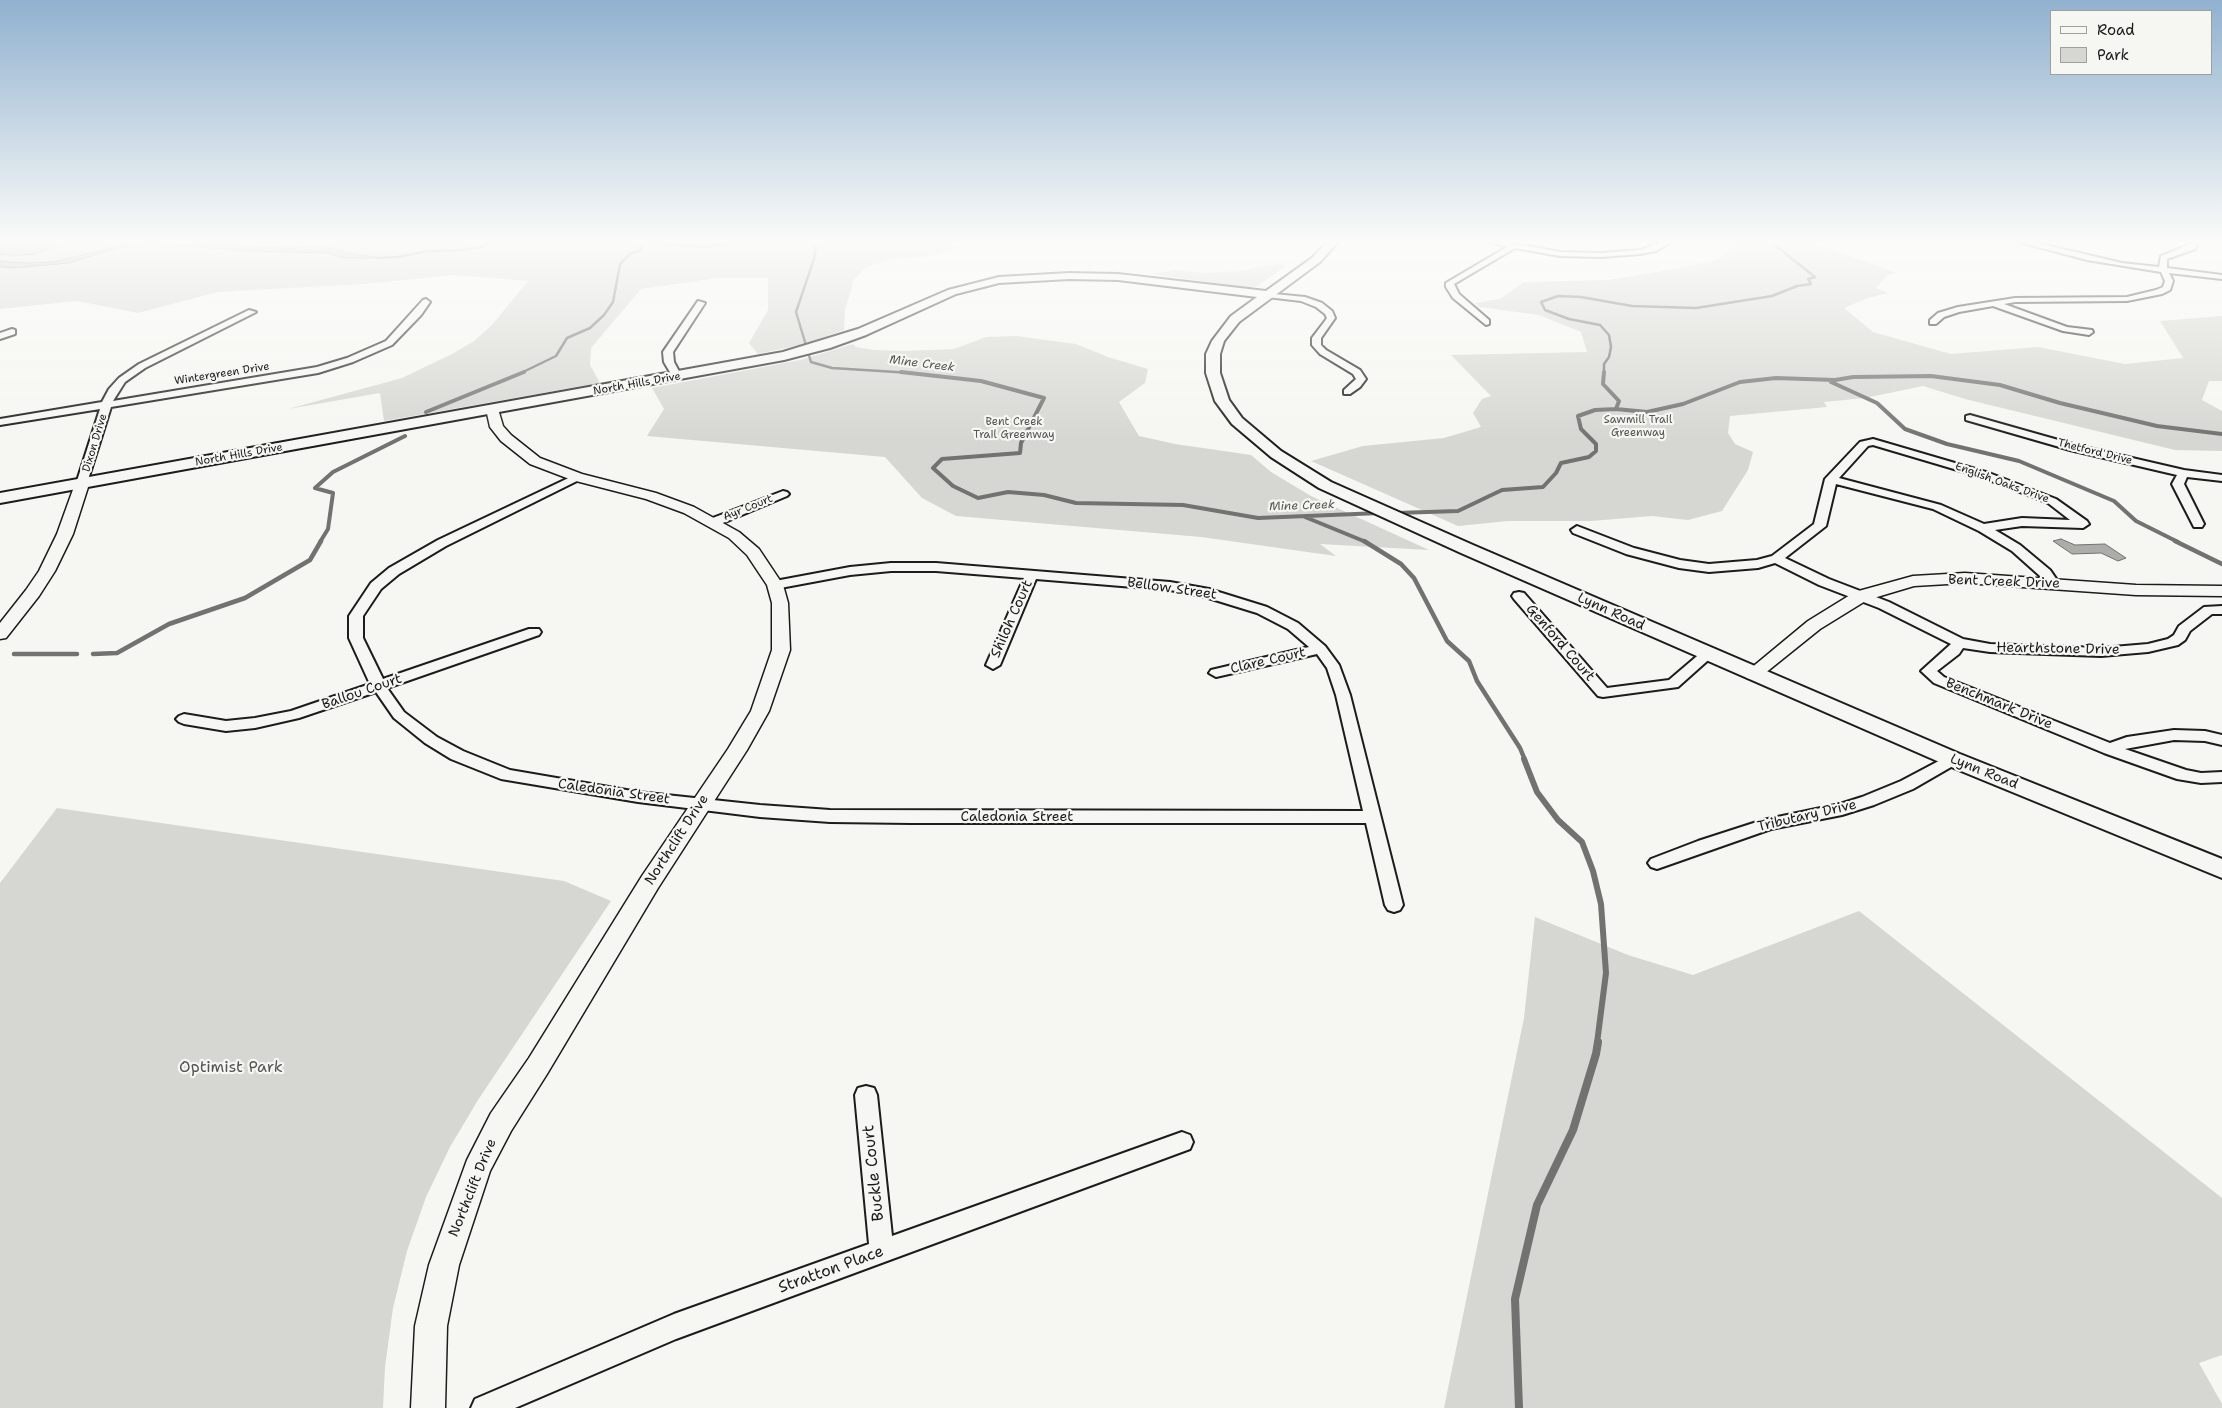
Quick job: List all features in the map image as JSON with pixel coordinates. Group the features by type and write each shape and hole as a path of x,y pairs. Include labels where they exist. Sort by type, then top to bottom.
{"main road":[{"name":"North Hills Drive","path":"0,498 677,377 808,350 862,332 917,308"},
{"name":"Lynn Road","path":"1251,308 1235,320 1218,341 1213,354 1213,373 1216,385 1222,400 1237,421 1258,441 1300,471 1325,485 1753,674 1952,759 2222,869"}],"street":[{"name":"Wintergreen Drive","path":"0,422 291,376 350,360 389,343 422,308"},
{"path":"677,377 669,362 668,352 698,308"},
{"path":"1321,308 1329,313 1331,318 1316,338 1317,345 1323,352 1358,372 1361,379 1357,385 1347,392"},
{"path":"1470,308 1486,322"},
{"path":"1932,322 1941,315 1975,308"},
{"path":"2004,308 2066,329 2089,332"},
{"name":"Dixon Drive","path":"0,634 34,593 66,534 106,406 114,388 131,373 252,312"},
{"path":"0,336 12,332"},
{"name":"Northclift Drive","path":"428,1408 431,1326 444,1265 477,1169 501,1122 538,1066 650,882 760,710 773,678 781,650 782,626 780,603 774,586 753,552 734,535 714,522 689,510 651,496 577,477 535,461 506,438 497,427 492,409"},
{"name":"Thetford Drive","path":"1970,418 2074,448 2183,473 2222,478"},
{"name":"English Oaks Drive","path":"1831,479 1864,444 1873,442 1985,474 2052,501 2083,524 2022,522 1982,528"},
{"path":"2183,473 2178,484 2198,524"},
{"name":"Caledonia Street","path":"577,477 442,543 394,571 376,586 356,616 356,631 359,645 379,686 399,715 431,740 457,755 507,775 609,793 760,812 830,816 1371,817"},
{"path":"1577,530 1630,551 1679,564 1709,568 1758,564 1776,559 1820,526 1831,479 1937,507 1982,528 2016,548 2045,573 2053,583"},
{"name":"Ayr Court","path":"714,522 783,494"},
{"path":"1776,559 1824,582 1861,596"},
{"name":"Bellow Street","path":"774,586 842,572 891,567 936,567 1170,586 1204,592 1262,610 1293,626 1320,649 1334,668 1343,695 1371,817 1394,905"},
{"name":"Shiloh Court","path":"993,664 1032,574"},
{"name":"Bent Creek Drive","path":"1753,674 1814,625 1861,596 1922,581 1965,578 2136,590 2218,593"},
{"name":"Genford Court","path":"1519,596 1602,693 1673,684 1708,654"},
{"name":"Hearthstone Drive","path":"1861,596 1884,605 1959,643 2016,650 2123,651 2154,647 2173,642 2180,637 2184,628 2209,610 2222,610"},
{"name":"Ballou Court","path":"184,719 226,726 255,723 294,715 534,632"},
{"name":"Benchmark Drive","path":"1959,643 1954,651 1928,671 1939,680 2110,749 2183,775 2201,778 2222,777"},
{"name":"Clare Court","path":"1216,673 1320,649"},
{"path":"2110,749 2127,742 2174,734 2205,736 2222,740"},
{"name":"Tributary Drive","path":"1657,863 1704,845 1769,824 1868,802 1906,785 1952,759"},
{"name":"Buckle Court","path":"866,1095 882,1252"},
{"name":"Stratton Place","path":"484,1408 674,1327 1182,1142"}],"green space":[{"path":"111,308 158,308 138,313"},
{"path":"506,308 625,308 591,348 590,365 600,383 384,421 380,393 288,409 402,378 452,354 474,341 492,325"},
{"path":"768,308 846,308 844,330 804,344 758,354 749,343"},
{"name":"Sawmill Trail Greenway","path":"1484,308 1845,308 1873,332 1951,354 2038,347 2125,364 2183,358 2160,321 2222,316 2222,381 2209,381 2202,400 2222,411 2222,451 2175,450 1965,399 1923,386 1865,398 1824,402 1827,407 1730,416 1728,433 1735,444 1753,452 1748,470 1722,511 1688,520 1652,516 1591,521 1508,521 1458,526 1311,461 1363,446 1444,438 1481,427 1473,413 1482,399 1491,396 1451,355 1587,352 1581,332 1539,315"},
{"name":"Bent Creek Trail Greenway","path":"1016,336 1076,344 1108,357 1148,369 1145,383 1119,402 1139,436 1175,444 1251,455 1271,472 1311,496 1429,550 1320,544 1336,556 1201,537 956,516 922,498 885,457 647,436 664,409 652,388 800,360 853,344 856,347 874,350 954,349 986,337"},
{"name":"Optimist Park","path":"57,808 564,881 611,901 478,1100 450,1147 426,1197 407,1251 393,1308 385,1367 383,1408 0,1408 0,883"},
{"path":"1859,911 2222,1198 2222,1355 2199,1363 2222,1404 2222,1408 1444,1408 1524,1018 1535,917 1628,955 1693,975"}],"shaded area":[{"path":"2061,539 2075,545 2105,544 2126,558 2118,561 2101,553 2072,554 2053,541"}],"waterway":[{"path":"521,373 556,356 567,338 590,328 609,308"},
{"name":"Mine Creek","path":"797,308 796,312 811,362 832,368 907,373"},
{"name":"Mine Creek","path":"1544,308 1545,310 1569,319 1600,325 1609,335 1611,347 1609,357 1604,364 1604,372"},
{"name":"Mine Creek","path":"1687,308 1698,308"},
{"path":"426,412 524,372"},
{"name":"Mine Creek","path":"901,372 907,373"},
{"name":"Mine Creek","path":"1604,372 1603,384 1619,401 1616,409"},
{"name":"Mine Creek","path":"907,373 912,373"},
{"name":"Mine Creek","path":"907,373 981,381 1044,398 1021,443 1020,453 942,459 933,468 953,486 978,498 1008,492 1044,495 1076,503 1183,505 1258,518 1380,513"},
{"path":"1616,409 1647,412 1683,404 1740,382 1776,378 1835,380 1853,377 1931,376 2000,385 2060,403 2157,426 2222,434"},
{"path":"1831,382 1877,403 1905,429 1947,444 2019,461 2114,501 2136,521 2178,542"},
{"name":"Mine Creek","path":"1396,513 1458,511 1502,490 1543,487 1556,473 1561,463 1589,457 1596,451 1596,444 1581,429 1578,416 1595,410 1616,409"},
{"path":"320,542 328,529 333,493 315,488 333,472 405,436"},
{"path":"1305,517 1365,542"},
{"path":"93,654 117,653 169,624 245,598 310,560 321,541"},
{"path":"2175,541 2222,564"},
{"path":"1365,542 1401,564 1414,578 1447,641 1469,661 1477,681 1520,748 1525,760"},
{"path":"14,654 77,654"},
{"path":"1524,759 1537,792 1558,820 1582,842 1593,871 1601,904 1606,973 1597,1043"},
{"path":"1519,1408 1515,1299 1537,1205 1573,1130 1598,1042"}]}
